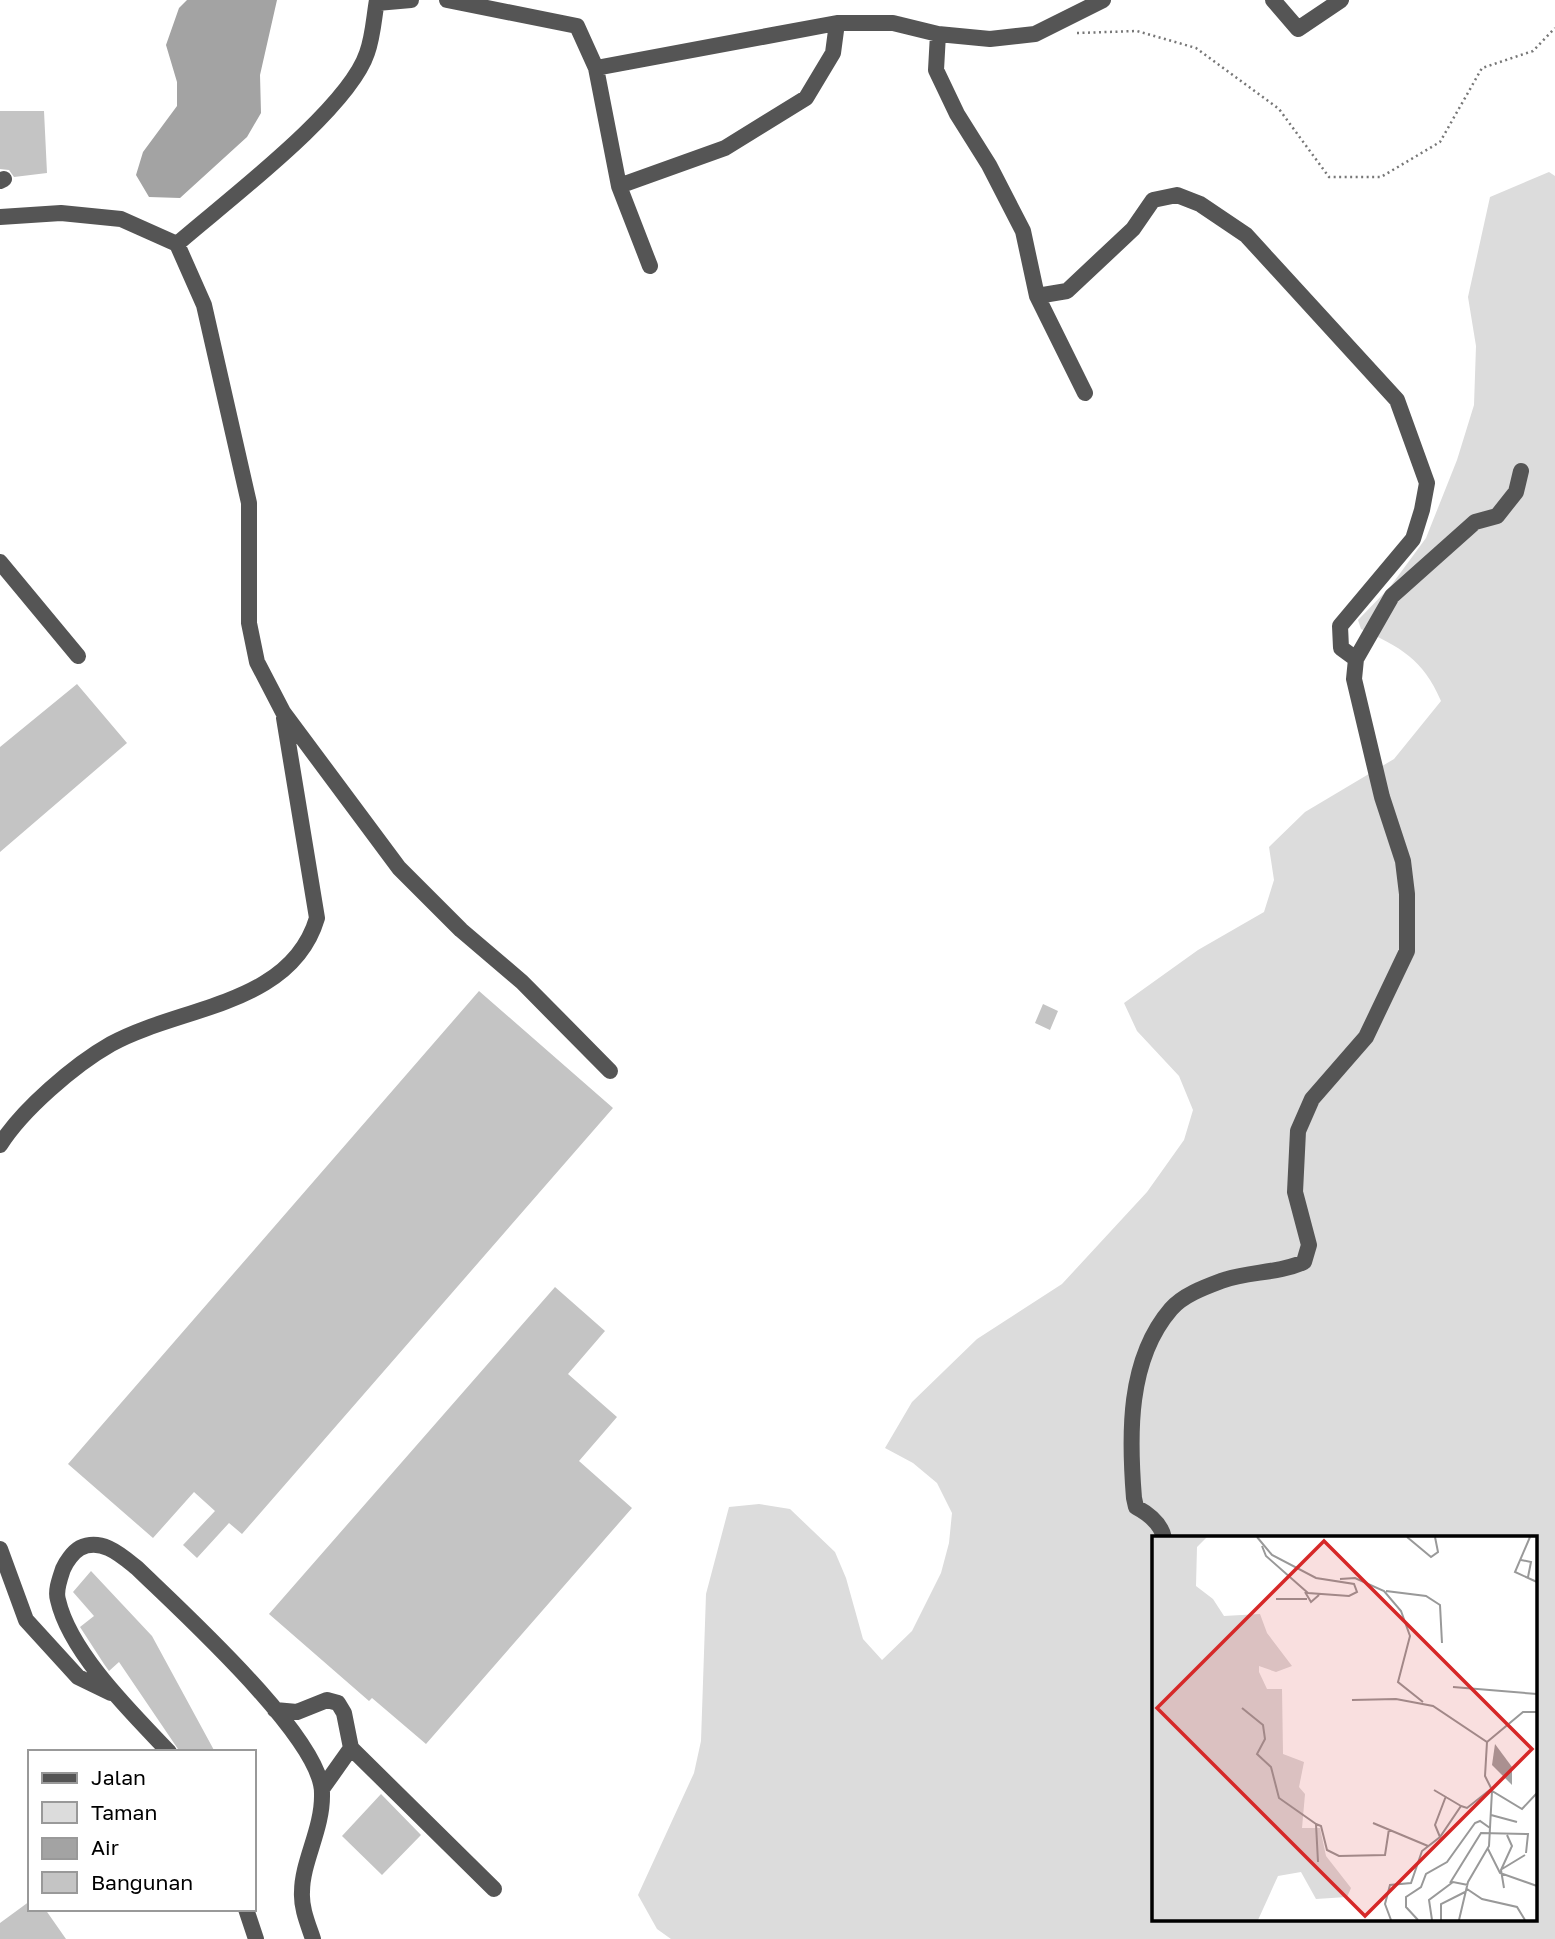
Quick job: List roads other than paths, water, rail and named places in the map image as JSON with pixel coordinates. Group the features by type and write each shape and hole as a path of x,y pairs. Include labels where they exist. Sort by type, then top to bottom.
{"street":[{"path":"177,244 318,121 338,99 367,54 377,1 411,0"},
{"path":"447,0 577,26 596,68 619,186 650,266"},
{"path":"596,68 837,23 893,23 937,34 990,39 1035,34 1103,0"},
{"path":"1273,0 1298,29 1341,0"},
{"path":"619,186 724,148 806,98 833,53 837,23"},
{"path":"937,34 936,70 957,114 989,164 1023,231 1037,296 1085,393"},
{"path":"1037,296 1067,291 1133,229 1153,200 1177,195 1200,204 1246,235 1397,400 1427,483 1413,539 1340,626 1341,648 1356,659"},
{"path":"0,217 61,213 121,219 177,244 204,305 249,503 249,623 257,662 283,712 399,868 461,930 522,982 610,1071"},
{"path":"1163,1536 1161,1528 1150,1515 1136,1507 1134,1498 1132,1410 1140,1364 1171,1309 1196,1291 1247,1273 1267,1273 1304,1262 1309,1245 1295,1192 1298,1131 1312,1099 1366,1037 1407,951 1407,894 1403,861 1382,797 1354,679 1356,659 1392,596 1475,522 1497,516 1516,492 1521,471"},
{"path":"0,562 78,656"},
{"path":"0,1145 9,1130 41,1097 109,1045 154,1024 251,992 294,962 310,940 317,918 283,712"},
{"path":"167,1750 113,1693 75,1636 57,1599 65,1563 80,1548 98,1545 116,1551 138,1568 275,1710 317,1768 322,1789 316,1839 302,1891 313,1939"},
{"path":"0,1549 26,1620 78,1677 113,1693"},
{"path":"275,1710 297,1712 327,1700 338,1703 344,1713 351,1748 494,1889"},
{"path":"322,1789 351,1748"},
{"path":"247,1911 256,1939"}],"water":[{"path":"187,0 277,0 260,75 261,113 247,137 180,198 149,197 136,175 143,152 177,106 177,82 166,45 179,8"}]}
